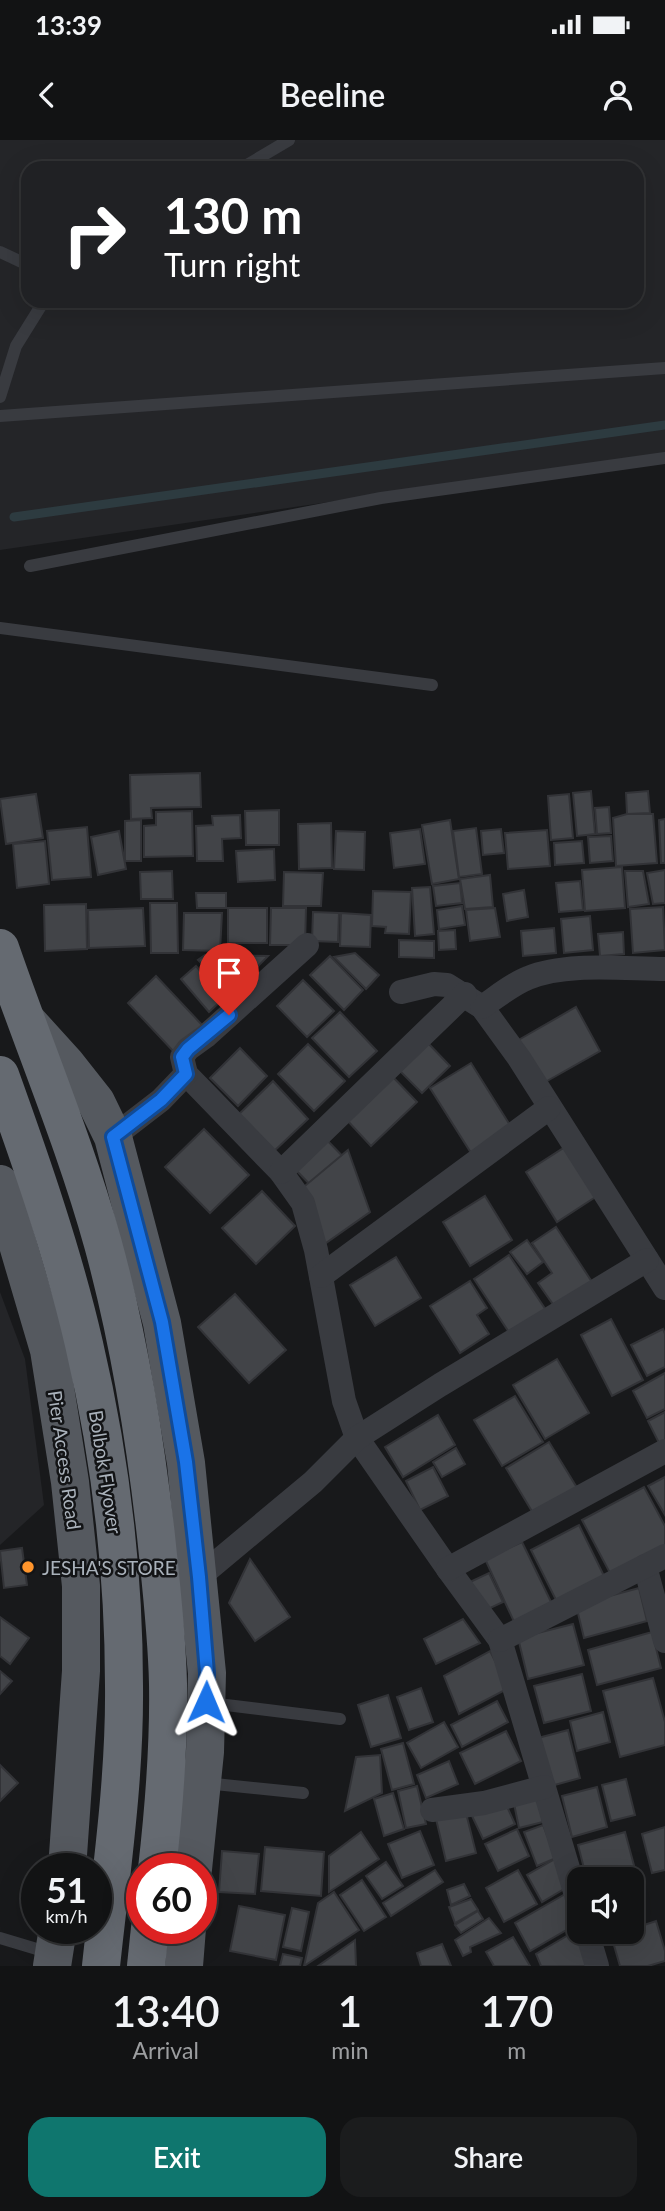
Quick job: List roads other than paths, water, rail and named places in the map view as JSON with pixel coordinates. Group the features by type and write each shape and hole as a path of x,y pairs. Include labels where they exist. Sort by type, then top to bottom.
{"highway":[{"path":"0,948 27,1021"},
{"name":"Bolbok Flyover","path":"27,1021 80,1170 103,1244 124,1333 139,1414 155,1523 168,1685 159,1853"},
{"name":"Bolbok Flyover","path":"0,1076 39,1185 84,1343 97,1407 117,1538 124,1687 118,1808 101,1966"},
{"path":"146,1966 148,1944"}],"main road":[{"path":"27,1021 96,1102 113,1137 162,1322 186,1462 207,1673 202,1782 195,1853"},
{"name":"Pier Access Road","path":"0,1184 49,1350 71,1482 80,1573 81,1671 67,1853"},
{"path":"184,1966 186,1944"}],"street":[{"path":"306,945 206,1036 188,1049 182,1057 186,1074 281,1172 303,1203 321,1276 349,1418 357,1438 500,1640 568,1867"},
{"path":"281,1172 473,1001 540,973 665,969"},
{"path":"401,992 434,984 447,985 473,1001 492,1019 665,1288"},
{"path":"113,1137 161,1100 186,1074"},
{"path":"321,1276 549,1108"},
{"path":"199,1577 313,1482 357,1438 648,1260"},
{"path":"448,1569 665,1451"},
{"path":"500,1640 655,1561 665,1641"},
{"path":"432,1810 484,1803 544,1787"},
{"path":"591,1944 597,1966"}],"lane":[{"path":"254,161 289,140"},
{"path":"0,252 21,262"},
{"path":"0,397 16,346 40,308"},
{"path":"0,416 665,368"},
{"path":"30,566 381,498 665,458"},
{"path":"0,628 432,685"},
{"path":"206,1702 340,1719"},
{"path":"202,1782 303,1793"},
{"path":"0,1938 54,1949"}],"waterway":[{"path":"14,517 665,425"}],"place":[{"name":"JESHA'S STORE","path":"28,1567"}]}
